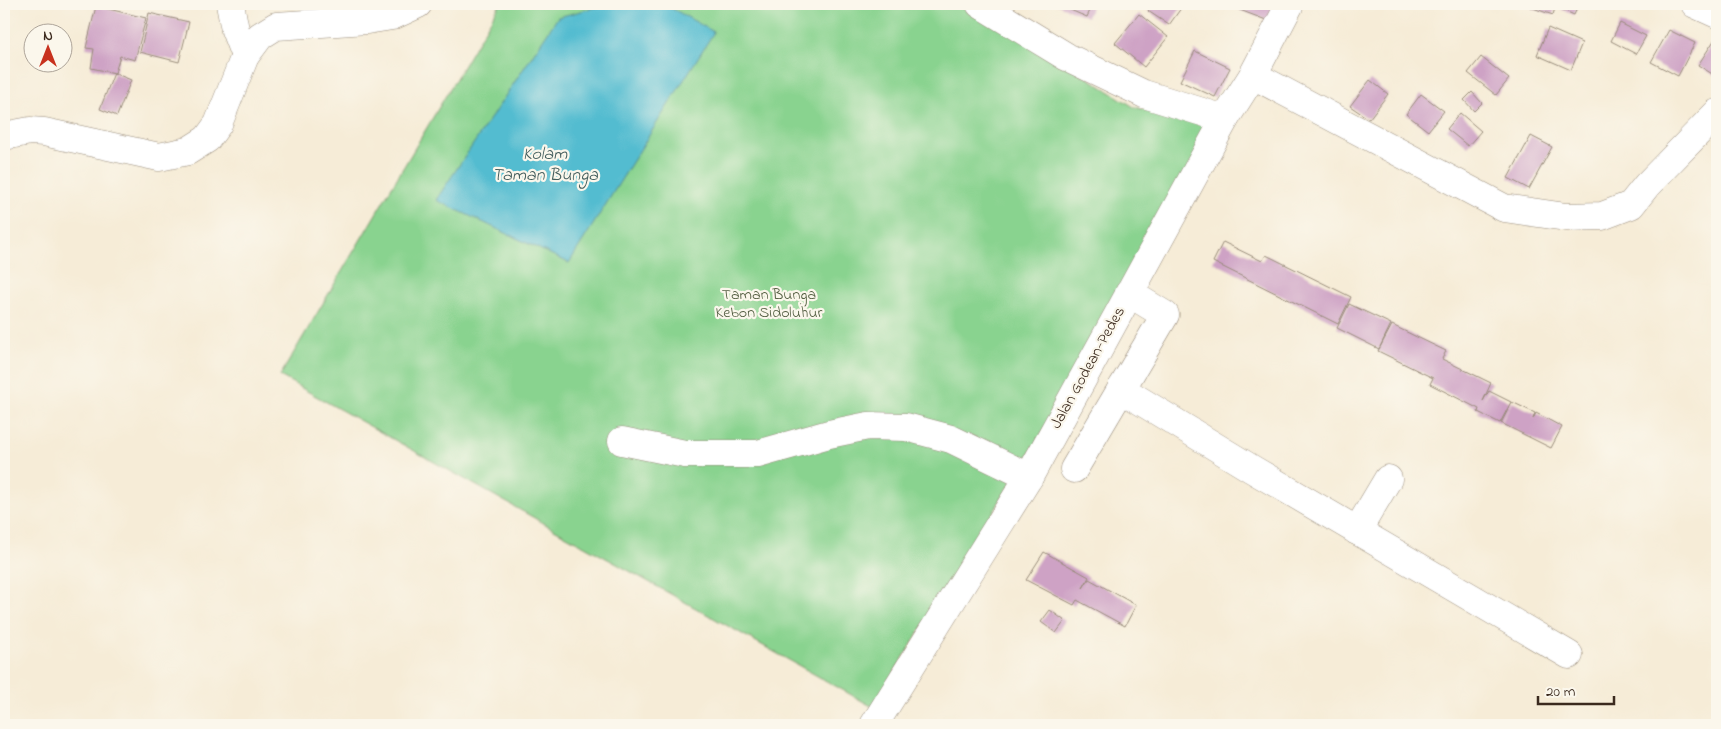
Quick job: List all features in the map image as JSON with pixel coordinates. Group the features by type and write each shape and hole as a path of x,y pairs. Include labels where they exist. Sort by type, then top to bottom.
{"street":[{"path":"230,4 235,30 245,56"},
{"path":"4,136 30,131 44,132 159,157 188,151 207,139 218,124 245,56 260,36 276,26 367,20 392,16 418,4"},
{"name":"Jalan Godean-Pedes","path":"874,725 1029,477 1225,119 1253,75 1290,4"},
{"path":"1696,4 1717,14"},
{"path":"991,7 1067,57 1144,94 1225,119"},
{"path":"1253,75 1504,208 1566,217 1602,216 1631,205 1647,185 1717,112"},
{"path":"1074,469 1165,315 1129,293"},
{"path":"1121,389 1357,531 1569,655"},
{"path":"622,441 685,454 758,454 868,426 906,427 950,439 1029,477"},
{"path":"1357,531 1388,479"}],"green space":[{"name":"Taman Bunga Kebon Sidoluhur","path":"500,4 971,4 1134,107 1229,130 873,707 280,376"}],"water":[{"name":"Kolam Taman Bunga","path":"608,4 664,4 714,32 569,263 436,200 558,17"}],"building":[{"path":"1056,4 1093,4 1087,17"},
{"path":"1153,4 1184,4 1169,25 1148,11"},
{"path":"1224,4 1281,4 1274,23"},
{"path":"1531,4 1556,4 1553,15 1530,7"},
{"path":"1564,4 1579,4 1574,15 1561,9"},
{"path":"96,6 146,18 135,60 120,56 115,73 91,68 94,49 86,48"},
{"path":"149,13 189,22 179,62 140,52"},
{"path":"1139,14 1168,37 1144,67 1115,43"},
{"path":"1620,23 1646,36 1636,54 1611,41"},
{"path":"1548,28 1582,43 1571,70 1537,55"},
{"path":"1669,30 1695,43 1678,76 1651,62"},
{"path":"1717,36 1717,77 1698,65"},
{"path":"1195,51 1230,68 1215,97 1180,81"},
{"path":"1481,57 1509,79 1496,95 1468,73"},
{"path":"114,73 131,80 117,116 100,109"},
{"path":"1370,80 1388,94 1369,119 1350,106"},
{"path":"1472,92 1482,103 1474,111 1464,100"},
{"path":"1421,94 1444,111 1428,131 1406,114"},
{"path":"1460,113 1481,131 1468,146 1447,129"},
{"path":"1531,136 1552,147 1529,189 1508,178"},
{"path":"1223,242 1262,261 1266,255 1351,297 1338,324 1213,262"},
{"path":"1349,304 1391,324 1379,349 1337,328"},
{"path":"1392,325 1446,351 1442,359 1491,383 1483,401 1489,391 1511,402 1500,423 1478,412 1479,409 1430,384 1433,378 1378,351"},
{"path":"1512,402 1535,413 1533,419 1536,413 1562,427 1551,448 1501,423"},
{"path":"1044,552 1089,577 1083,588 1089,579 1136,605 1125,626 1077,600 1074,605 1026,580"},
{"path":"1050,610 1065,621 1056,633 1041,622"}]}
